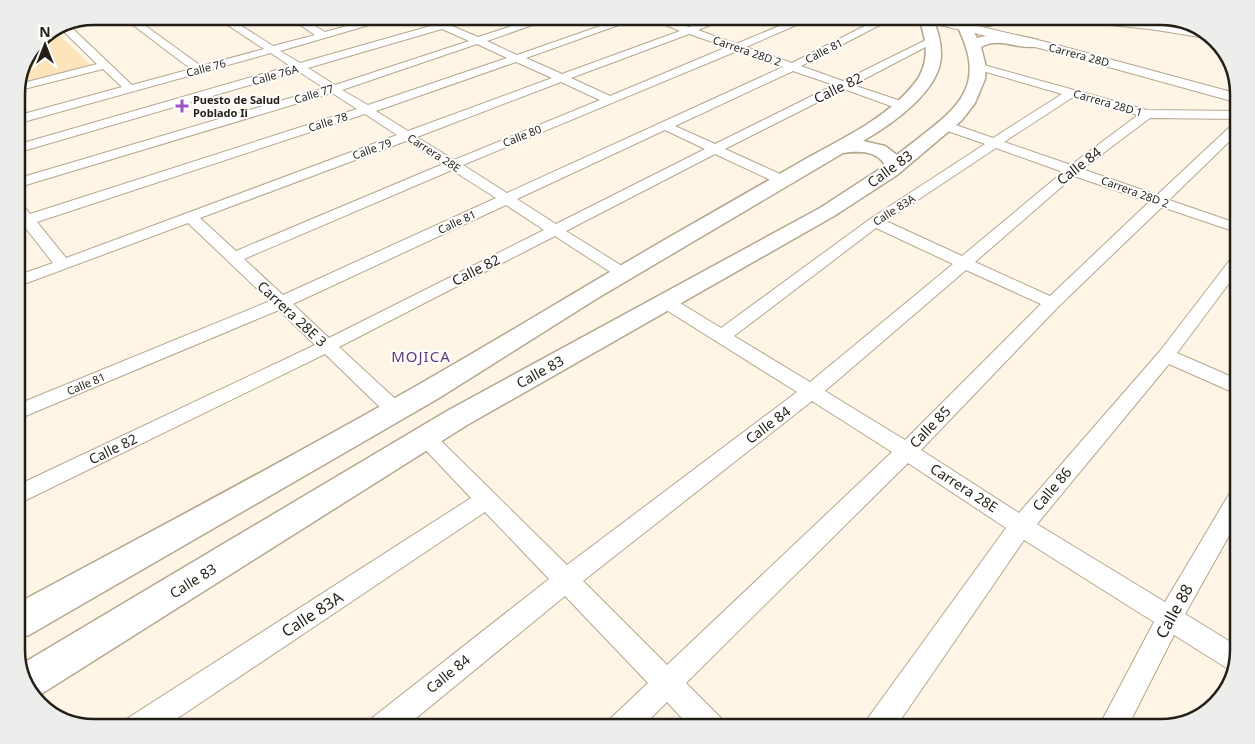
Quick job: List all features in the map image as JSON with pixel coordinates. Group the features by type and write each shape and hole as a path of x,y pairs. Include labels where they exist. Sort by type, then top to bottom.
{"main road":[{"path":"25,618 395,410 784,181 903,106 925,81 934,64 934,40 927,25"},
{"path":"967,34 983,41 1000,39 1032,43"},
{"name":"Calle 83","path":"32,679 426,437 827,212 890,171 937,133 964,107 972,94 980,74 967,34"},
{"path":"880,121 878,130 881,135 888,139 910,144 937,133"},
{"path":"839,148 867,147 881,151 891,157 894,164 890,171"}],"street":[{"path":"138,25 200,70"},
{"name":"Carrera 28E","path":"233,25 624,274"},
{"path":"306,25 324,36"},
{"name":"Calle 76","path":"25,118 324,36 358,25"},
{"name":"Calle 76A","path":"25,146 446,25"},
{"name":"Calle 77","path":"25,181 333,89 526,25"},
{"name":"Calle 78","path":"25,221 366,110 613,25"},
{"name":"Carrera 28D 2","path":"673,25 903,106"},
{"name":"Calle 79","path":"25,278 705,25"},
{"name":"Calle 80","path":"233,258 791,25"},
{"name":"Calle 81","path":"25,410 281,304 792,67 874,25"},
{"name":"Carrera 28D","path":"944,25 967,34 1032,43 1230,97"},
{"name":"Carrera 28D","path":"967,34 984,25"},
{"name":"Carrera 28D","path":"1011,25 1230,87"},
{"path":"1140,25 1193,33"},
{"path":"443,26 610,100"},
{"path":"69,30 130,89"},
{"name":"Carrera 28D 1","path":"967,34 1072,92 1147,114 1230,115"},
{"name":"Calle 82","path":"25,492 327,346 934,40"},
{"path":"26,86 105,65"},
{"name":"Calle 83A","path":"722,336 875,222 996,144 1072,92"},
{"name":"Calle 84","path":"393,719 566,580 811,392 1073,170 1147,114"},
{"path":"666,126 784,181"},
{"name":"Carrera 28D 2","path":"937,133 996,144 1230,226"},
{"name":"Calle 85","path":"631,719 907,451 1052,303 1230,134"},
{"name":"Carrera 28E 3","path":"190,217 395,410"},
{"path":"875,222 1052,303"},
{"path":"25,225 62,264"},
{"name":"Calle 86","path":"884,719 1021,526 1166,355 1230,271"},
{"name":"Carrera 28E","path":"666,302 907,451 1021,526 1229,656"},
{"path":"1166,355 1230,384"},
{"path":"426,437 702,719"},
{"name":"Calle 83A","path":"152,719 487,500"},
{"name":"Calle 88","path":"1117,719 1170,618 1230,513"}],"shaded area":[{"path":"59,35 92,66 26,83 32,64 39,52"}],"place":[{"name":"Puesto de Salud Poblado Ii","path":"182,106"}],"district":[{"name":"MOJICA","path":"421,357"}]}
